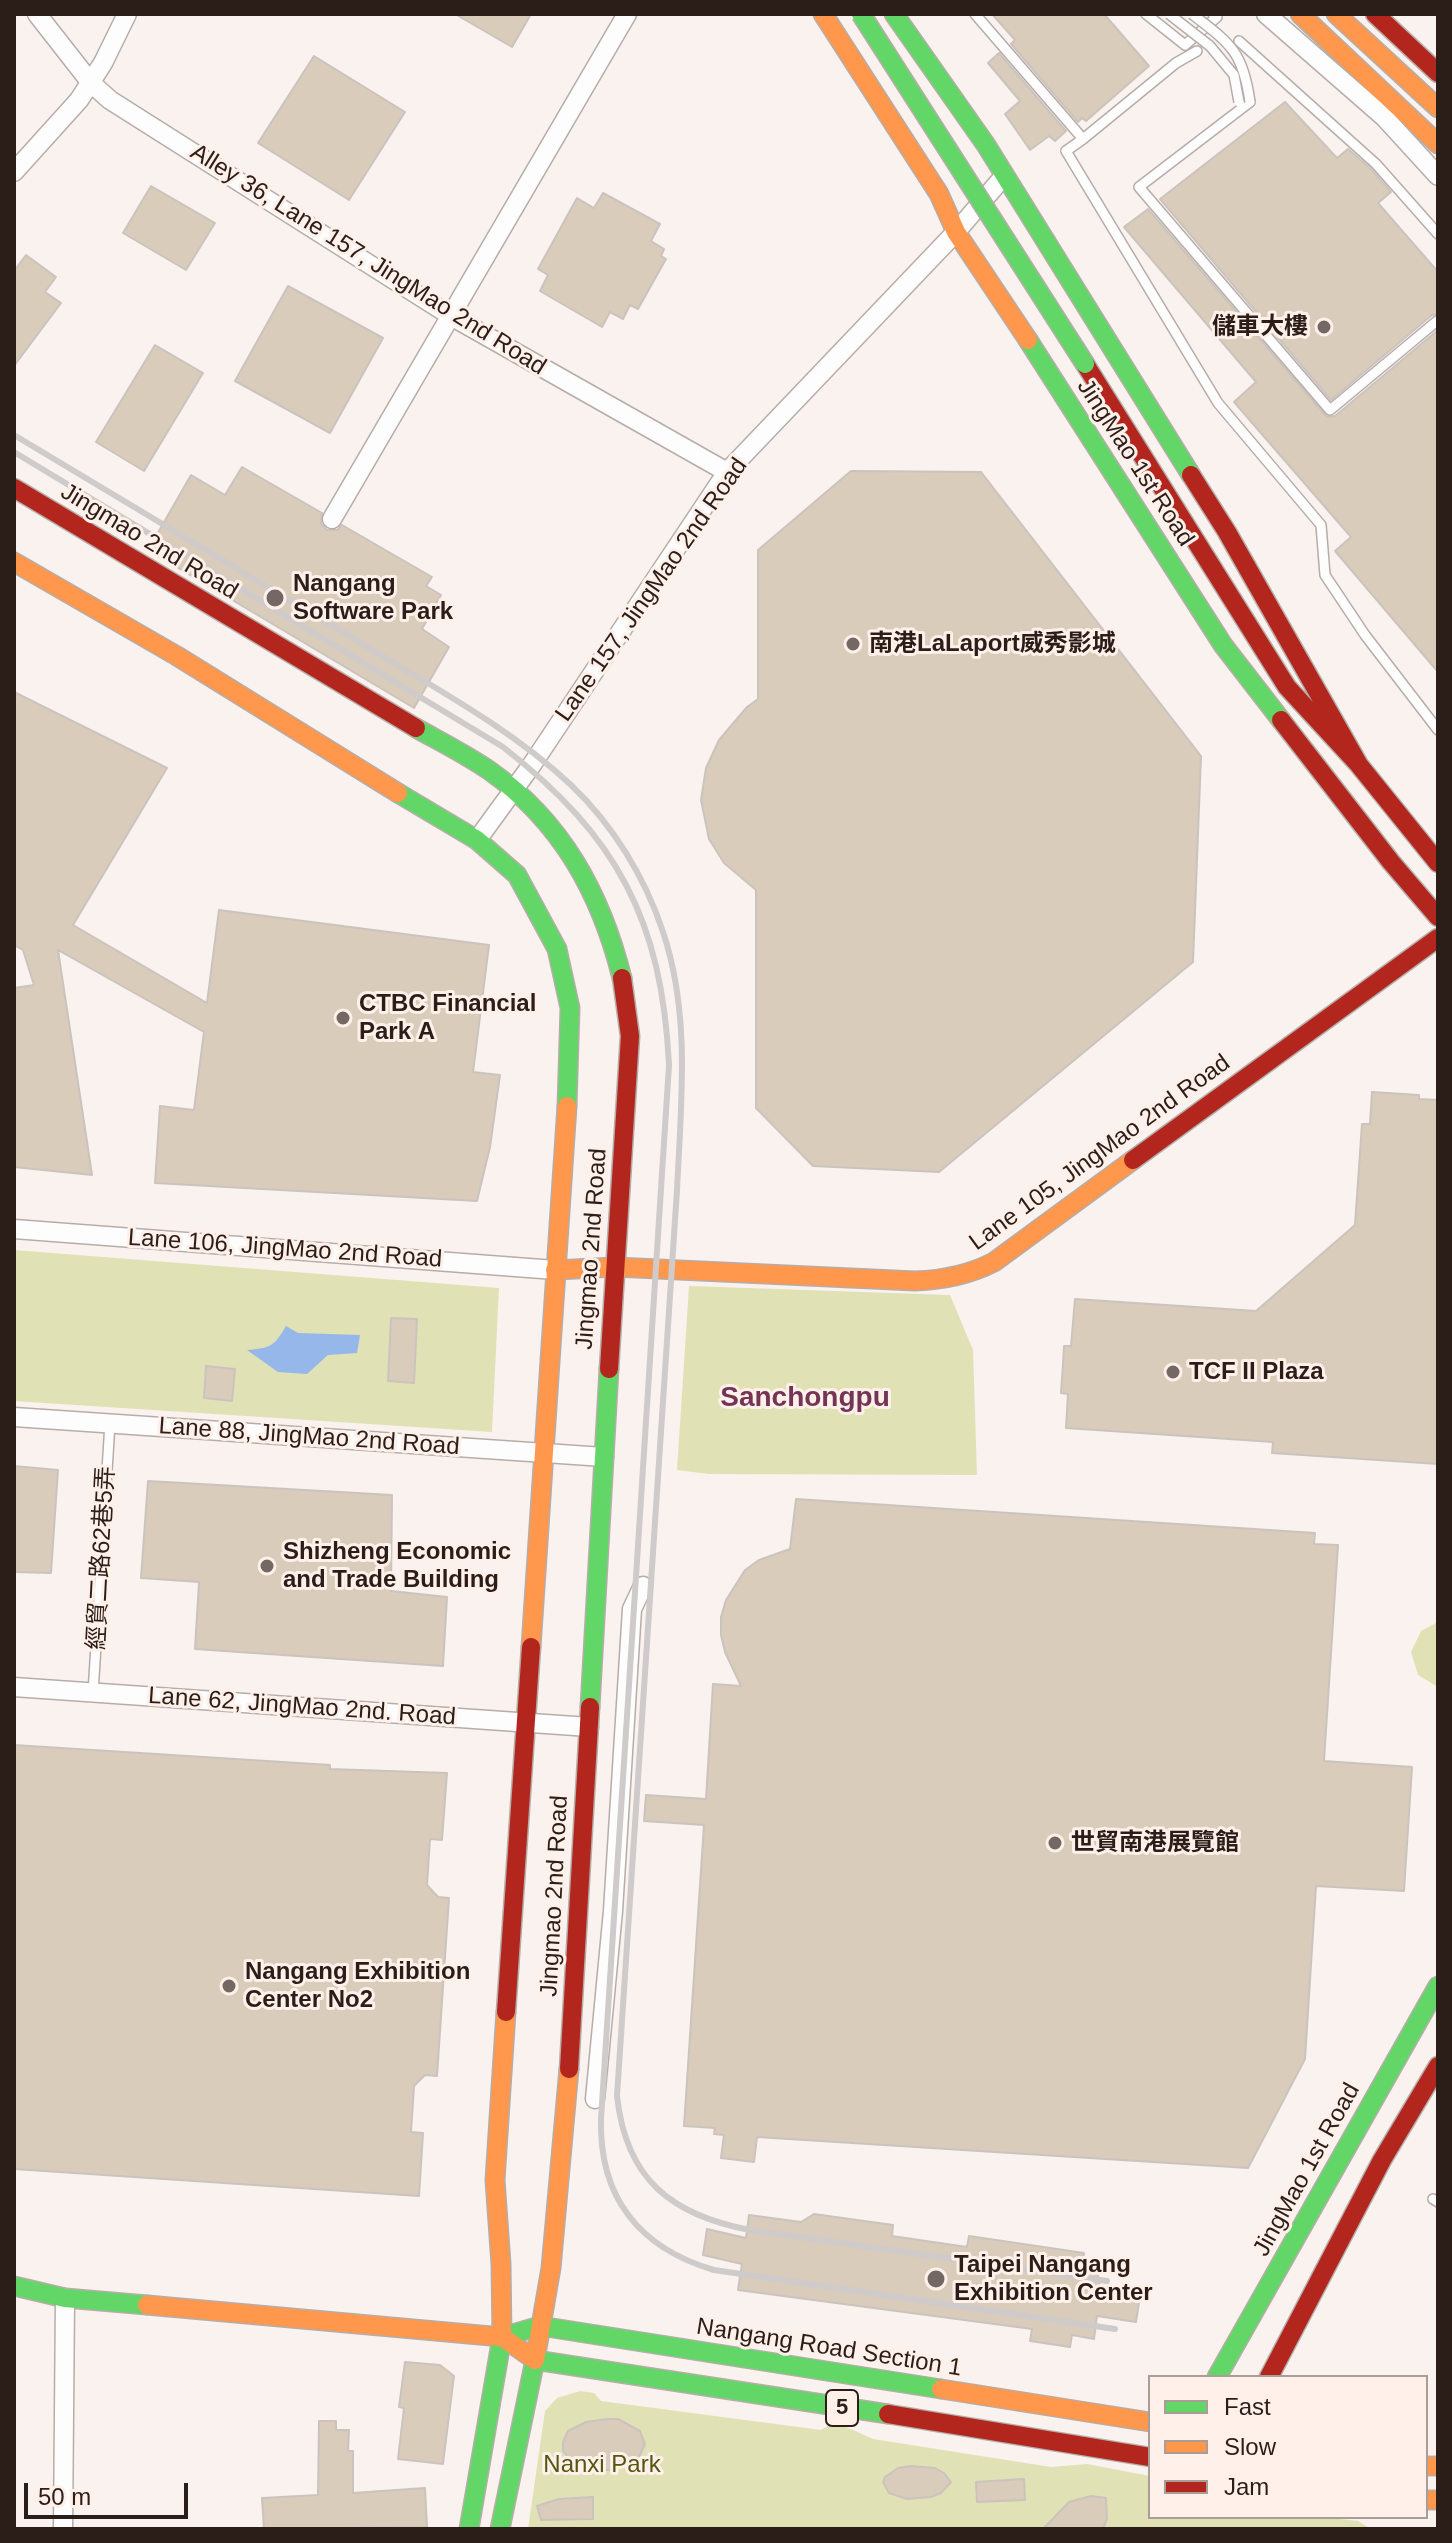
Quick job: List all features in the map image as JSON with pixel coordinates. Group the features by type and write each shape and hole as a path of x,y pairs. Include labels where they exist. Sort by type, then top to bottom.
{"main road":[{"name":"JingMao 1st Road","path":"823,14 939,194 956,232 1223,645 1391,862 1438,917"},
{"path":"861,14 1287,687 1359,765"},
{"path":"1300,14 1438,144"},
{"path":"1336,14 1438,108"},
{"path":"1375,14 1438,73"},
{"name":"JingMao 1st Road","path":"901,17 986,145 1227,532 1359,765 1438,863"},
{"name":"Jingmao 2nd Road","path":"14,488 267,634 489,770 515,790 572,852 616,948 627,991 630,1036 566,2126 551,2268 500,2529"},
{"name":"Jingmao 2nd Road","path":"14,562 177,656 477,840 517,875 557,949 565,978 570,1008 568,1090 495,2180 502,2337 469,2529"},
{"name":"Lane 105, JingMao 2nd Road","path":"555,1270 615,1267 915,1281 949,1280 976,1272 994,1262 1438,938"},
{"name":"JingMao 1st Road","path":"1218,2375 1438,1986"},
{"path":"1270,2375 1382,2160 1438,2066"},
{"name":"Nangang Road Section 1","path":"14,2286 65,2298 502,2337 540,2326 1148,2422"},
{"name":"Nangang Road Section 1","path":"14,2304 65,2298"},
{"name":"Nangang Road Section 1","path":"502,2337 535,2360 1148,2456"}],"street":[{"name":"Alley 36, Lane 157, JingMao 2nd Road","path":"37,14 91,83 110,100 451,316 727,472"},
{"path":"14,172 79,100 127,14"},
{"path":"332,519 627,14"},
{"path":"1266,14 1384,117 1438,176"},
{"name":"Lane 157, JingMao 2nd Road","path":"477,840 515,790 727,472 956,232 1004,176"},
{"name":"Lane 106, JingMao 2nd Road","path":"14,1229 555,1270"},
{"name":"Lane 88, JingMao 2nd Road","path":"14,1417 604,1457"},
{"path":"595,2099 613,1911 632,1609 643,1586"},
{"name":"Lane 62, JingMao 2nd. Road","path":"14,1687 589,1727"},
{"path":"63,2529 65,2298"}],"lane":[{"path":"975,14 1083,139"},
{"path":"1146,14 1185,45 1217,17 1213,14"},
{"path":"1169,14 1210,46 1234,75 1240,106"},
{"path":"1192,14 1217,33 1242,60 1250,102 1240,106 1139,187 1330,410 1437,321"},
{"path":"1361,14 1438,81"},
{"path":"1239,41 1376,164 1438,234"},
{"path":"1197,51 1176,63 1066,151 1218,403 1321,525 1325,575 1365,635 1438,730"},
{"name":"經貿二路62巷5弄","path":"93,1693 110,1423"}],"green space":[{"path":"14,1250 499,1288 492,1432 14,1401"},
{"path":"689,1286 950,1295 973,1350 977,1475 709,1474 677,1470"},
{"path":"1438,1622 1438,1687 1418,1675 1411,1652 1421,1631"},
{"name":"Nanxi Park","path":"580,2391 594,2393 601,2401 821,2430 831,2424 842,2425 873,2439 1051,2467 1087,2464 1148,2476 1148,2519 1340,2519 1358,2521 1371,2529 528,2529 545,2411 557,2398"}],"water":[{"path":"286,1326 298,1333 360,1335 357,1353 328,1355 307,1374 278,1372 247,1350 271,1345"}],"building":[{"path":"455,14 531,14 512,47"},
{"path":"992,14 1104,14 1149,66 1086,121 1082,118 1078,122 1011,44 1015,40"},
{"path":"999,53 1066,131 1055,141 1049,136 1030,150 1005,114 1020,101 988,63"},
{"path":"314,56 405,112 349,200 258,143"},
{"path":"1285,102 1337,158 1348,149 1371,169 1391,192 1378,203 1438,272 1438,314 1432,315 1331,400 1160,199"},
{"path":"151,186 215,223 186,270 123,233"},
{"path":"603,193 660,224 651,241 664,249 661,256 666,259 638,309 630,305 623,319 610,312 602,327 540,291 548,275 538,269 577,198 594,208"},
{"path":"1148,209 1327,417 1335,416 1438,330 1438,672 1335,551 1351,537 1234,402 1256,382 1124,227"},
{"path":"26,255 56,277 45,292 61,303 14,366 14,271"},
{"path":"288,286 383,338 330,433 235,381"},
{"path":"155,345 203,373 144,471 96,442"},
{"path":"242,467 322,513 321,524 327,530 337,530 342,525 432,577 426,586 441,595 422,629 449,647 414,708 148,550 191,475 225,495"},
{"path":"851,471 981,472 1201,756 1193,962 939,1172 813,1166 756,1108 756,890 724,863 709,839 701,800 706,768 719,740 747,707 758,699 758,550"},
{"path":"14,692 167,768 73,925 207,1003 219,910 489,945 473,1072 500,1075 490,1147 477,1201 155,1183 160,1106 194,1110 204,1032 58,950 92,1175 14,1167 14,988 34,985 23,950 14,945"},
{"path":"1372,1092 1419,1095 1419,1099 1438,1100 1438,1464 1272,1453 1273,1442 1066,1428 1068,1394 1061,1393 1064,1346 1071,1346 1075,1299 1256,1311 1355,1225 1362,1124 1370,1124"},
{"path":"391,1318 417,1319 414,1383 388,1381"},
{"path":"206,1366 235,1369 232,1401 204,1398"},
{"path":"14,1466 58,1470 51,1573 14,1572"},
{"name":"Shizheng Economic and Trade Building","path":"148,1481 392,1495 391,1591 447,1597 443,1666 195,1649 199,1582 141,1578"},
{"name":"世貿南港展覽館","path":"796,1499 1315,1533 1314,1544 1338,1545 1324,1761 1412,1767 1404,1891 1316,1886 1305,2059 1248,2168 757,2137 754,2162 721,2158 724,2135 714,2134 715,2128 684,2126 704,1825 644,1821 646,1795 706,1799 713,1684 741,1686 725,1652 721,1635 721,1617 726,1600 745,1570 759,1560 790,1549"},
{"name":"Nangang Exhibition Center No2","path":"14,1745 330,1765 330,1769 447,1773 442,1840 430,1839 427,1885 438,1897 449,1898 437,2076 425,2075 414,2086 411,2132 423,2133 419,2196 14,2169"},
{"path":"814,2214 893,2225 892,2236 967,2247 969,2236 1084,2253 1082,2263 1096,2267 1101,2290 1140,2296 1136,2322 1097,2316 1094,2339 1072,2335 1070,2347 1030,2341 1032,2329 738,2290 742,2264 703,2255 707,2229 746,2238 749,2215 801,2222"},
{"path":"405,2362 440,2365 454,2376 443,2464 398,2459 404,2408 399,2407"},
{"path":"618,2419 640,2431 645,2444 635,2461 611,2470 591,2470 571,2461 563,2451 568,2431 586,2422"},
{"path":"319,2421 336,2421 336,2430 349,2430 348,2451 353,2451 353,2493 425,2488 427,2527 264,2529 262,2498 318,2495"},
{"path":"898,2468 935,2468 951,2482 941,2493 931,2497 907,2499 889,2493 883,2482 885,2477"},
{"path":"1024,2479 1025,2500 977,2502 976,2482"},
{"path":"1091,2496 1106,2498 1107,2519 1103,2529 1043,2529 1069,2502"},
{"path":"593,2497 593,2519 541,2520 537,2506 559,2499"}],"railway":[{"path":"14,435 439,690 521,744 571,785 601,817 626,853 656,912 678,995 682,1092 617,2096 630,2150 642,2171 676,2203 697,2214 750,2230 1107,2281"},
{"path":"14,452 503,747 543,780 604,848 626,885 643,924 665,1013 669,1065 601,2119 602,2147 616,2195 629,2216 664,2248 714,2270 1115,2329"}],"traffic: fast":[{"path":"861,14 1085,364"},
{"path":"894,14 986,145 1191,475"},
{"path":"1028,340 1223,645 1281,720"},
{"path":"416,728 490,771 538,813 558,837 575,862 603,917 622,978"},
{"path":"398,793 477,840 517,875 557,949 570,1008 567,1106"},
{"path":"590,1707 609,1369"},
{"path":"1218,2375 1438,1986"},
{"path":"14,2286 65,2298 147,2305"},
{"path":"469,2529 502,2337 540,2326 941,2389"},
{"path":"500,2529 535,2360 888,2414"}],"traffic: slow":[{"path":"823,14 939,194 956,232 1028,340"},
{"path":"1300,14 1438,144"},
{"path":"1336,14 1438,108"},
{"path":"14,562 177,656 398,793"},
{"path":"531,1647 567,1106"},
{"path":"555,1270 615,1267 915,1281 946,1278 994,1262 1133,1160"},
{"path":"502,2337 495,2180 506,2012"},
{"path":"147,2305 502,2337 535,2360 551,2268 569,2069"},
{"path":"941,2389 1148,2422"},
{"path":"1428,2466 1438,2466"},
{"path":"1428,2500 1438,2500"}],"traffic: jam":[{"path":"1375,14 1438,73"},
{"path":"1085,364 1287,687 1359,765"},
{"path":"1191,475 1227,532 1359,765 1438,863"},
{"path":"14,488 416,728"},
{"path":"1281,720 1391,862 1438,917"},
{"path":"1133,1160 1438,938"},
{"path":"609,1369 630,1036 622,978"},
{"path":"506,2012 531,1647"},
{"path":"569,2069 590,1707"},
{"path":"1270,2375 1382,2160 1438,2066"},
{"path":"888,2414 1148,2457"}],"place":[{"name":"儲車大樓","path":"1324,327"},
{"name":"Nangang Software Park","path":"275,598"},
{"name":"南港LaLaport威秀影城","path":"853,644"},
{"name":"CTBC Financial Park A","path":"343,1018"},
{"name":"TCF II Plaza","path":"1173,1372"},
{"name":"Shizheng Economic and Trade Building","path":"267,1566"},
{"name":"世貿南港展覽館","path":"1055,1843"},
{"name":"Nangang Exhibition Center No2","path":"229,1986"},
{"name":"Taipei Nangang Exhibition Center","path":"936,2279"}],"district":[{"name":"Sanchongpu","path":"805,1398"}]}
